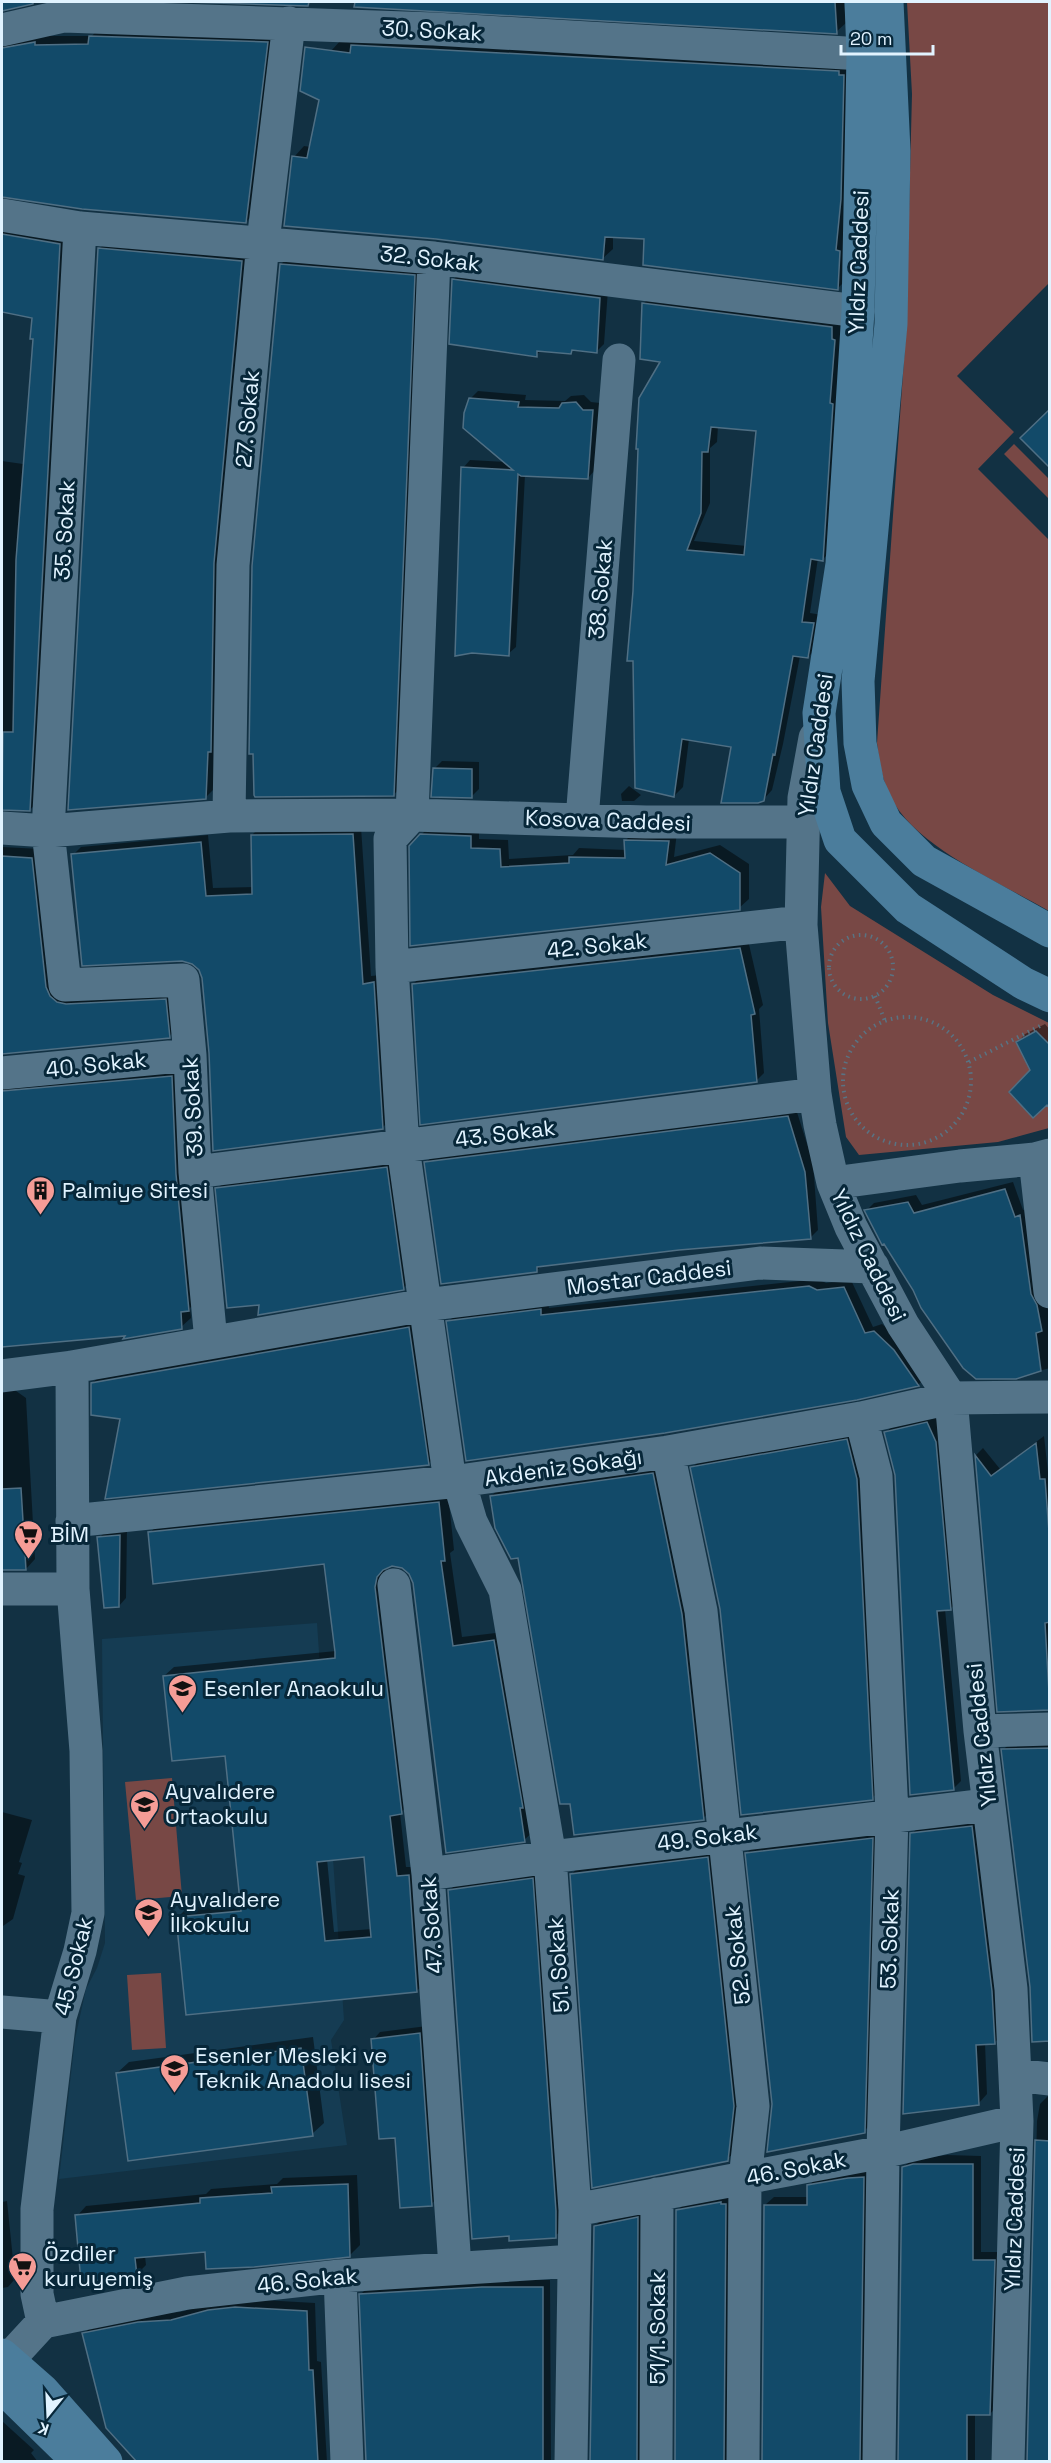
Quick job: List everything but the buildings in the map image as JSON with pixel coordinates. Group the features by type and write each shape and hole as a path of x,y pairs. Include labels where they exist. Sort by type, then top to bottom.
{"main road":[{"name":"Yıldız Caddesi","path":"819,713 842,564 858,311 863,54 861,2"},
{"name":"Yıldız Caddesi","path":"887,2 894,151 891,324 858,681 860,743 868,785 886,823 924,861 1050,931"},
{"path":"819,713 824,792 840,840 908,908 1023,983 1047,1006"},
{"path":"4,2368 79,2462"},
{"path":"4,2368 43,2391 106,2462"}],"street":[{"name":"30. Sokak","path":"2,30 64,16 289,23 334,14 863,54"},
{"name":"27. Sokak","path":"229,816 233,565 263,242 289,23"},
{"name":"32. Sokak","path":"2,214 80,228 434,258 858,311"},
{"name":"35. Sokak","path":"80,228 48,831 65,985 183,980"},
{"path":"412,815 434,258"},
{"name":"38. Sokak","path":"582,819 619,360"},
{"name":"Yıldız Caddesi","path":"819,713 804,798 801,922 815,1094 833,1183 851,1227 903,1325 951,1398 987,1805 1011,1989 1017,2121 1008,2462"},
{"name":"Kosova Caddesi","path":"2,828 48,831 229,816 412,815 646,822 803,822"},
{"name":"51. Sokak","path":"412,815 390,839 392,968 403,1146 425,1305 455,1482 471,1522 505,1590 550,1857 575,2210 571,2462"},
{"name":"42. Sokak","path":"392,968 801,922"},
{"name":"39. Sokak","path":"183,980 190,1055 195,1172 211,1341"},
{"name":"40. Sokak","path":"2,1073 190,1055"},
{"name":"43. Sokak","path":"195,1172 815,1094"},
{"path":"833,1183 1042,1157 1050,1292"},
{"name":"Mostar Caddesi","path":"2,1376 72,1367 425,1305 760,1263 873,1267"},
{"name":"45. Sokak","path":"43,2322 37,2294 37,2209 60,2017 80,1952 88,1913 87,1751 73,1589 72,1367"},
{"name":"Akdeniz Sokağı","path":"72,1521 455,1482 668,1452 861,1418 951,1398 1050,1397"},
{"name":"53. Sokak","path":"861,1418 876,1476 892,1815 883,2152 879,2462"},
{"name":"52. Sokak","path":"668,1452 701,1611 753,2106 745,2179 743,2462"},
{"name":"47. Sokak","path":"394,1585 428,1874 455,2267"},
{"path":"2,1589 73,1589"},
{"path":"980,1731 1050,1729"},
{"name":"49. Sokak","path":"428,1874 725,1835 987,1805"},
{"path":"2,2012 60,2017"},
{"path":"1015,2075 1050,2079"},
{"name":"46. Sokak","path":"575,2210 883,2152 1017,2121"},
{"name":"51/1. Sokak","path":"656,2462 657,2194"},
{"name":"46. Sokak","path":"43,2322 187,2293 340,2276 574,2261"},
{"path":"340,2276 347,2462"},
{"path":"4,2368 43,2322"}],"path":[{"path":"861,935 881,942 892,960 890,982 874,996 854,999 844,995 831,980 829,969 834,950 850,937 861,935"},
{"path":"874,996 885,1021"},
{"path":"969,1062 1041,1026 1047,1006"},
{"path":"906,1017 926,1020 945,1029 960,1044 969,1062 972,1083 968,1103 959,1121 944,1135 925,1143 903,1146 882,1140 863,1129 850,1111 844,1090 844,1068 852,1048 867,1032 885,1021 906,1017"}],"shaded area":[{"path":"907,2 1049,2 1049,283 957,376 1014,432 978,469 1049,540 1049,911 984,876 919,832 902,814 890,796 879,756 877,743 906,331 912,94"},
{"path":"1014,444 1049,479 1049,499 1004,454"},
{"path":"825,873 850,906 993,995 1049,1023 1049,1128 998,1142 859,1155 846,1137 828,1023 821,907"},
{"path":"317,1623 344,2020 331,2040 347,2145 59,2179 75,2039 86,1989 97,1968 105,1943 102,1639"},
{"path":"172,1778 182,1896 136,1900 125,1782"},
{"path":"161,1973 166,2048 132,2050 127,1975"}],"place":[{"name":"Palmiye Sitesi","path":"41,1216"},
{"name":"BİM","path":"29,1560"},
{"name":"Esenler Anaokulu","path":"183,1714"},
{"name":"Ayvalıdere Ortaokulu","path":"144,1830"},
{"name":"Ayvalıdere İlkokulu","path":"149,1938"},
{"name":"Esenler Mesleki ve Teknik Anadolu lisesi","path":"174,2094"},
{"name":"Özdiler kuruyemiş","path":"23,2292"}]}
